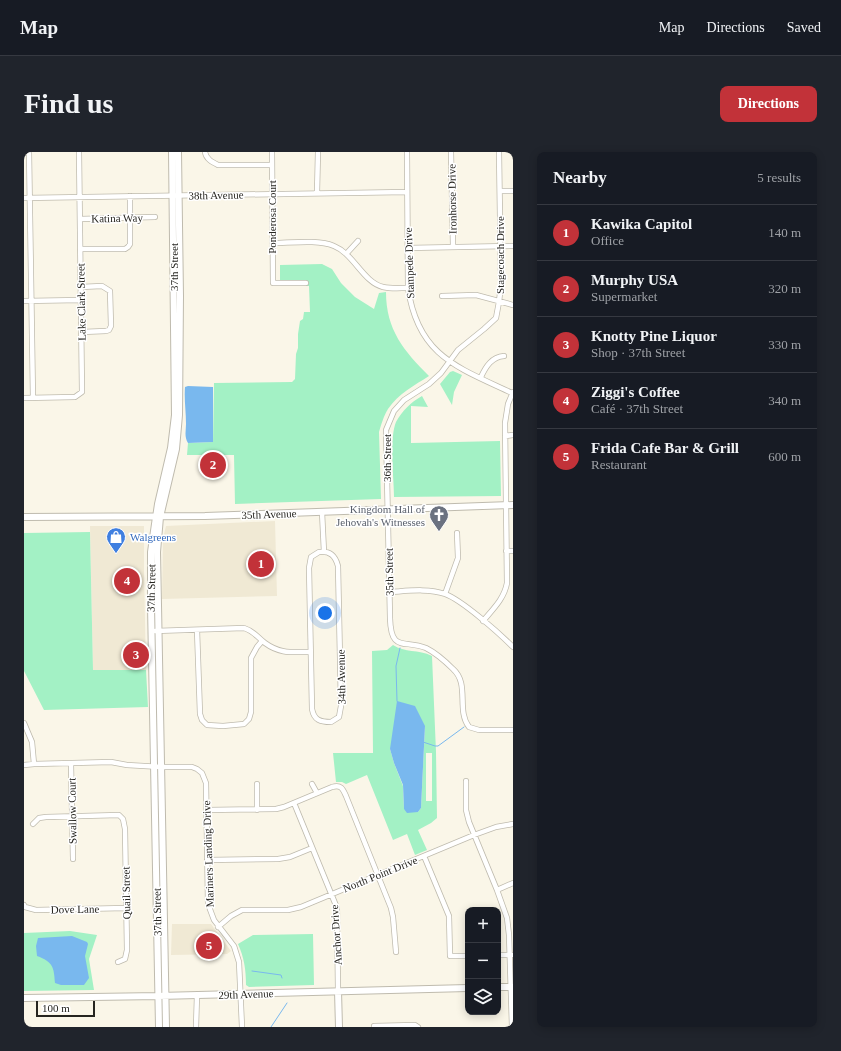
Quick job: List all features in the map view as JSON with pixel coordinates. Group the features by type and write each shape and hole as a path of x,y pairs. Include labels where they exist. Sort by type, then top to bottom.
{"main road":[{"name":"37th Street","path":"172,152 176,196"},
{"name":"37th Street","path":"159,1027 157,767 151,552 171,448 175,415 176,196 178,152"},
{"name":"35th Avenue","path":"24,517 158,517 510,505"},
{"name":"37th Street","path":"157,767 166,1027"},
{"path":"501,987 512,987"},
{"name":"29th Avenue","path":"24,998 465,988"},
{"name":"Anchor Drive","path":"338,991 339,1027"}],"street":[{"path":"29,152 33,398"},
{"name":"Lake Clark Street","path":"24,398 75,397 82,392 79,152"},
{"path":"205,152 205,155 210,162 218,165 272,165"},
{"name":"Ponderosa Court","path":"272,152 273,283 306,282"},
{"path":"318,152 318,193"},
{"name":"Stampede Drive","path":"407,152 408,288 410,306 418,325 426,338 449,362 465,371 513,392"},
{"name":"Ironhorse Drive","path":"451,152 453,246"},
{"name":"Stagecoach Drive","path":"449,362 458,350 496,318 501,284 499,246 499,152"},
{"path":"500,191 513,191"},
{"name":"38th Avenue","path":"24,198 407,192"},
{"path":"80,249 125,249 128,247 130,244 130,196"},
{"name":"Katina Way","path":"80,219 155,217"},
{"path":"347,253 358,241"},
{"path":"273,243 323,243 334,246 347,253 375,284 383,287 408,288"},
{"path":"407,248 513,246"},
{"path":"81,287 102,286 110,291 111,326 109,330 106,331 82,332"},
{"path":"442,296 476,295 513,305"},
{"path":"24,301 81,300"},
{"path":"481,377 485,369 496,357 504,356"},
{"name":"36th Street","path":"387,509 386,430 394,411 404,400 429,384 441,373 449,362"},
{"path":"483,621 500,601 505,590 507,578 506,551 510,505 505,423 508,404 513,392"},
{"path":"505,436 513,435"},
{"name":"35th Street","path":"387,509 391,634 398,642 404,645 424,648 432,651 455,670 463,691 463,716 469,727 479,730 513,730"},
{"path":"154,631 246,629 256,634 262,641 283,652 310,652 309,565 313,555 324,552 322,512"},
{"path":"445,594 458,558 457,533"},
{"path":"506,551 513,551"},
{"name":"34th Avenue","path":"310,652 313,714 319,721 333,722 339,717 342,706 339,580 336,558 330,553 324,552"},
{"path":"390,592 428,591 445,594 460,603 513,647"},
{"path":"197,630 200,714 203,722 211,726 242,725 249,719 251,712 251,658 256,647 262,641"},
{"path":"24,723 32,742 34,764"},
{"path":"24,765 111,762 131,766 157,767"},
{"name":"Swallow Court","path":"71,764 73,859"},
{"name":"Mariners Landing Drive","path":"157,767 192,767 202,772 206,783 208,904 210,912 218,927 234,946 240,962 242,1027"},
{"path":"466,781 467,816 507,918 512,955 512,1027"},
{"path":"257,784 257,810"},
{"path":"312,784 317,793"},
{"path":"207,810 276,809 336,786 340,786 346,796 388,899 393,917 396,952"},
{"name":"Anchor Drive","path":"294,803 337,908 338,991"},
{"name":"Quail Street","path":"72,816 119,815 123,819 125,829 128,950 125,959 118,962"},
{"path":"33,824 39,818 72,816"},
{"name":"North Point Drive","path":"218,927 231,916 242,910 288,910 301,907 474,835 496,827 513,824"},
{"path":"207,860 278,859 290,857 312,848"},
{"path":"424,856 449,916 450,956 465,956"},
{"path":"497,890 513,883"},
{"name":"Dove Lane","path":"24,905 25,907 36,910 126,908"},
{"path":"501,955 512,955"},
{"path":"196,1027 197,995"},
{"path":"374,1026 415,1025 418,1027"}],"shaded area":[{"path":"275,521 277,596 162,599 163,538 166,526"},
{"path":"90,526 144,526 146,670 93,671"},
{"path":"172,924 211,924 231,951 227,954 171,955"}],"green space":[{"path":"322,264 332,269 341,283 355,297 374,309 379,293 386,292 389,318 398,339 412,358 429,376 407,390 397,399 388,409 384,417 379,432 381,499 235,504 234,455 187,455 188,443 213,442 214,383 292,382 295,379 300,321 303,319 304,312 310,312 309,286 280,286 280,265"},
{"path":"453,371 462,375 454,392 452,405 440,384 450,372"},
{"path":"422,396 428,407 411,406 411,443 500,441 501,496 394,497 392,448 394,429 398,418 414,401"},
{"path":"90,532 93,670 146,670 148,707 44,710 24,671 24,533"},
{"path":"393,645 402,649 422,652 432,656 437,818 418,830 427,850 415,855 407,834 393,840 367,775 346,784 336,782 333,753 373,753 372,651 387,650","holes":["425,726 421,808 418,812 404,809 403,786 390,749","426,753 432,753 432,801 426,801"]},
{"path":"70,931 97,935 89,959 94,990 24,991 24,933"},
{"path":"313,934 314,985 249,987 246,985 246,974 242,954 238,944 253,935"}],"water":[{"path":"185,387 213,387 213,442 188,443 187,441"},
{"path":"397,701 415,706 425,726 421,808 418,812 407,813 404,809 403,785 390,749"},
{"path":"72,936 87,942 88,944 85,956 89,978 84,985 61,985 55,983 52,966 46,960 37,956 36,946 38,938"}],"waterway":[{"path":"397,701 396,666 400,648"},
{"path":"423,742 438,746 464,727"},
{"path":"252,971 281,975 282,978"},
{"path":"271,1027 287,1003"}],"place":[{"name":"Murphy USA","path":"213,465"},
{"name":"Kingdom Hall of Jehovah's Witnesses","path":"439,532"},
{"name":"Walgreens","path":"116,554"},
{"name":"Kawika Capitol","path":"261,564"},
{"name":"Ziggi's Coffee","path":"127,581"},
{"name":"Knotty Pine Liquor","path":"136,655"},
{"name":"Frida Cafe Bar & Grill","path":"209,946"}]}
